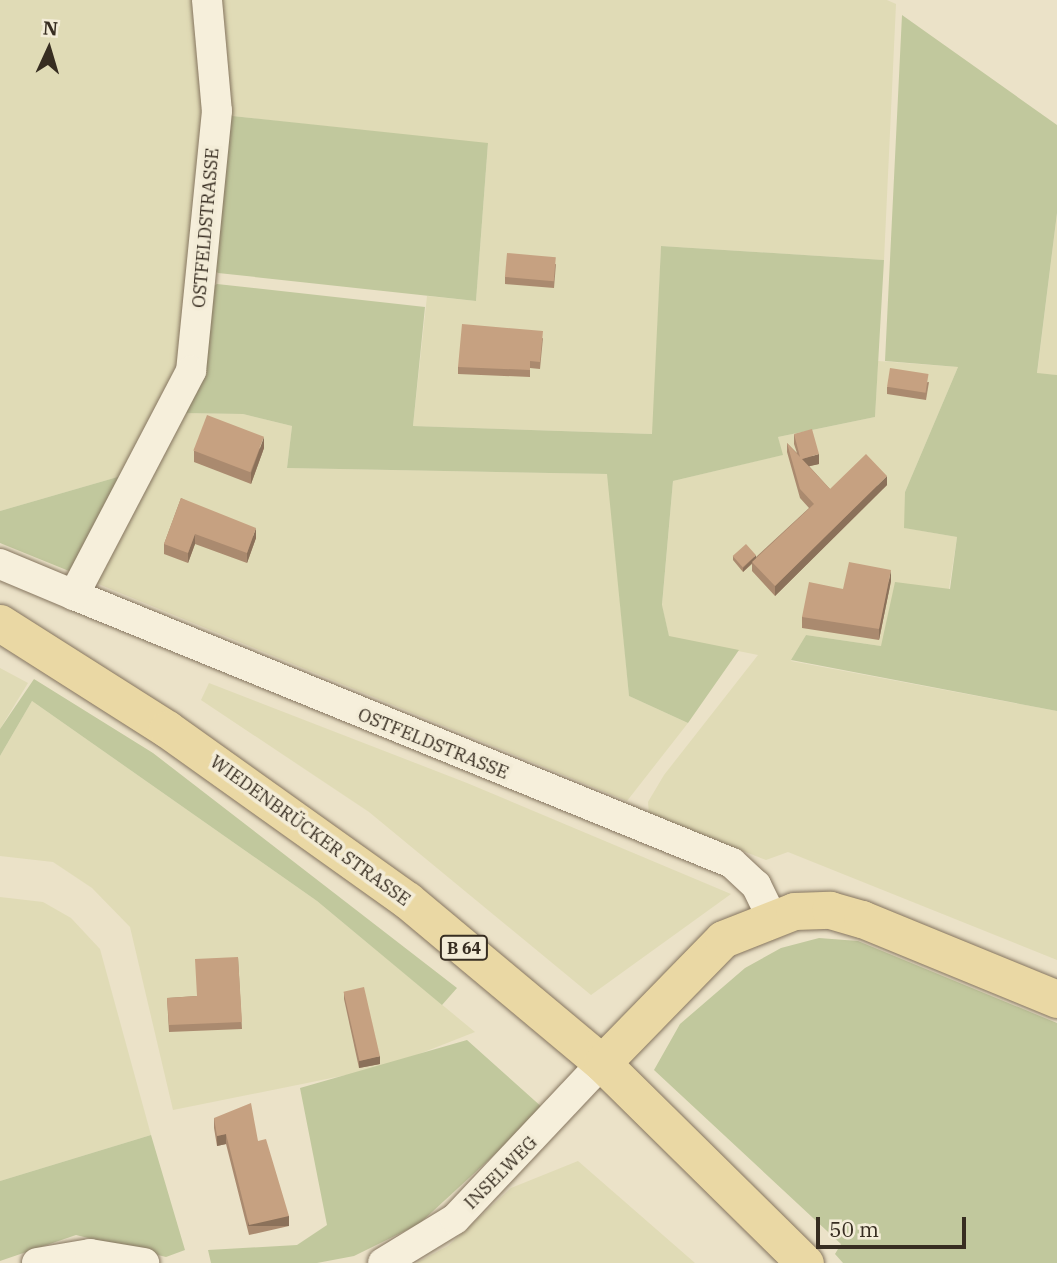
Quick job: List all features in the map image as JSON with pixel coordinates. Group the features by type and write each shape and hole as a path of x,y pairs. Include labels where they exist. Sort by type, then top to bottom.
{"main road":[{"name":"WIEDENBRÜCKER STRASSE","path":"0,623 323,836 602,1063 797,1254"},
{"path":"602,1063 706,953 771,916 813,909 847,914 1057,999"}],"street":[{"name":"OSTFELDSTRASSE","path":"74,595 191,370 217,111 207,0"},
{"name":"OSTFELDSTRASSE","path":"0,564 732,863 756,885 771,916"},
{"name":"INSELWEG","path":"383,1263 455,1219 602,1063"},
{"path":"37,1263 90,1254 144,1263"}],"shaded area":[{"path":"0,0 198,0 210,82 185,369 128,474 0,511"},
{"path":"215,0 887,0 896,4 884,260 661,246 653,434 413,426 427,296 476,301 488,144 223,115"},
{"path":"1057,213 1057,375 1037,374"},
{"path":"878,361 958,367 905,492 905,528 957,537 949,589 881,646 806,635 791,661 1057,711 1057,960 788,852 766,860 649,814 648,802 664,775 758,655 669,637 662,606 673,481 782,455 778,437 875,417"},
{"path":"180,413 243,414 292,426 287,468 608,474 629,696 688,723 627,801 91,581"},
{"path":"0,668 28,683 0,729"},
{"path":"209,683 467,783 731,894 591,995 369,812 201,700"},
{"path":"32,701 317,901 475,1032 386,1067 173,1110 130,927 92,888 53,862 0,856 0,756"},
{"path":"0,897 43,902 71,918 100,949 151,1135 0,1181"},
{"path":"578,1161 695,1263 416,1263 448,1246 511,1188"}],"green space":[{"path":"902,15 1057,125 1057,213 1037,373 1057,375 1057,711 791,660 806,635 881,646 895,582 950,589 957,537 904,528 905,492 958,367 885,361"},
{"path":"223,115 488,143 476,301 218,273 209,266"},
{"path":"661,246 884,260 875,417 778,437 783,455 673,481 662,605 669,636 739,650 688,723 629,696 607,474 287,468 292,426 243,414 180,413 207,290 217,284 425,307 413,426 652,434"},
{"path":"128,474 77,569 69,571 0,543 0,511"},
{"path":"34,679 153,753 457,988 442,1005 317,901 32,701 0,756 0,729"},
{"path":"819,938 858,941 1057,1023 1057,1263 843,1263 835,1254 841,1244 654,1070 680,1024 745,968 781,948"},
{"path":"467,1040 544,1109 419,1224 354,1256 317,1263 211,1263 208,1250 297,1245 327,1225 300,1088"},
{"path":"151,1135 185,1250 166,1257 76,1235 0,1261 0,1181"}],"building":[{"path":"507,253 556,257 554,281 505,277"},
{"path":"462,324 543,331 540,362 530,361 530,370 458,367"},
{"path":"890,368 929,374 926,393 887,387"},
{"path":"207,415 264,437 250,472 193,450"},
{"path":"812,429 819,454 802,459 830,489 866,454 887,476 775,586 752,562 814,504 800,489 787,443 800,457 794,434"},
{"path":"181,498 256,528 247,553 195,534 188,553 164,544"},
{"path":"746,544 756,555 743,567 733,556"},
{"path":"849,562 891,570 879,629 802,617 809,582 843,589"},
{"path":"238,957 242,1022 169,1025 167,998 197,996 195,959"},
{"path":"364,987 380,1056 360,1061 344,992"},
{"path":"251,1103 258,1141 266,1139 289,1216 249,1225 226,1134 217,1136 214,1118"}]}
